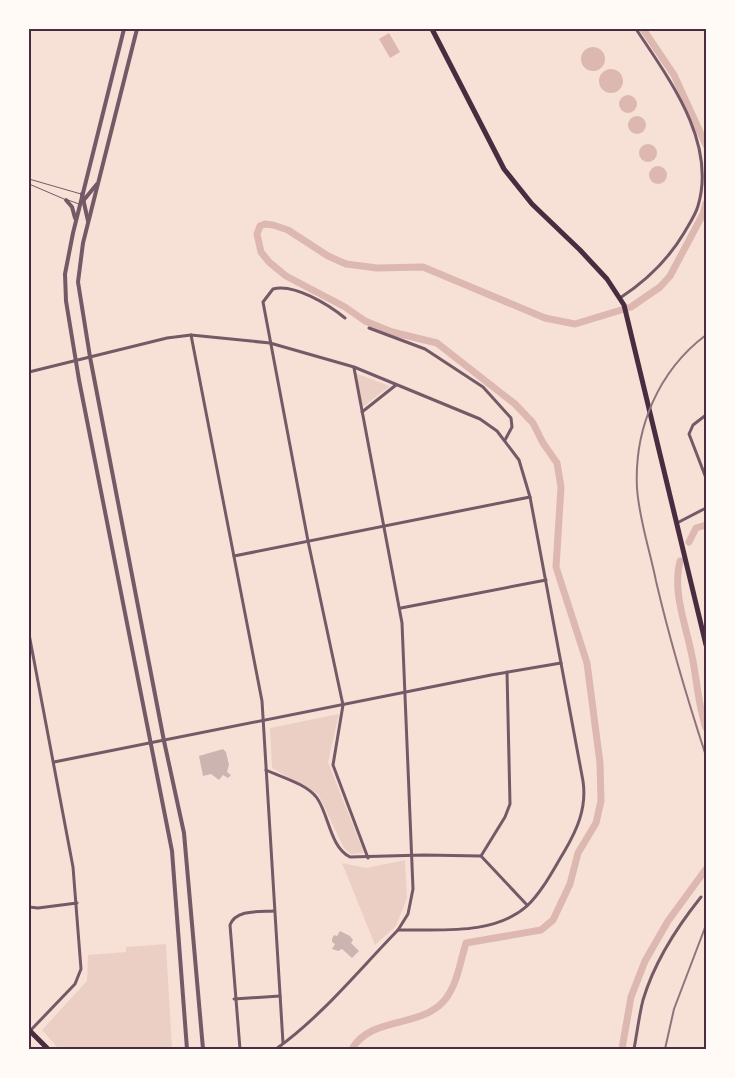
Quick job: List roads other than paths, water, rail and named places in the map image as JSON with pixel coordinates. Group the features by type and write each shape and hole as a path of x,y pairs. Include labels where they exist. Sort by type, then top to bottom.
{"highway":[{"path":"432,29 483,124 504,169 532,204 580,250 620,298 624,306 644,396 706,645"},
{"path":"29,1031 48,1049"}],"street":[{"path":"124,29 79,204 66,265 65,283 76,360 174,862 187,1049"},
{"path":"137,29 88,224 78,282 90,357 187,852 203,1049"},
{"path":"620,298 656,270 670,256 696,212 702,179 701,156 693,131 667,76 636,29"},
{"path":"79,204 99,182"},
{"path":"82,194 88,224"},
{"path":"66,200 72,207 76,220"},
{"path":"345,318 329,306 294,290 277,288 268,294 263,305 308,541 343,705 333,766 368,858"},
{"path":"369,328 425,349 483,386 511,418 512,427 505,440"},
{"path":"29,372 167,338 191,335 270,342 354,367 472,414 493,428 505,440 519,460 530,497 585,798 579,824 572,838 527,905 506,918 482,926 398,930"},
{"path":"191,335 261,694 283,1044"},
{"path":"276,1049 318,1016 351,978 398,930 407,917 411,906 412,855 401,608 354,367"},
{"path":"362,412 396,385"},
{"path":"706,415 693,425 689,434 706,478"},
{"path":"234,556 530,497"},
{"path":"676,523 706,508"},
{"path":"401,608 546,580"},
{"path":"29,634 54,762 77,903 80,963 79,978 29,1031"},
{"path":"54,762 507,672 561,664"},
{"path":"481,856 506,817 510,804 507,672"},
{"path":"266,770 313,794 318,799 341,851 350,857 368,858 412,855 481,856 527,905"},
{"path":"634,1049 641,1008 648,986 680,923 701,896"},
{"path":"29,907 38,908 77,903"},
{"path":"240,1049 229,932 231,922 240,915 274,911"},
{"path":"234,1000 280,996"}],"lane":[{"path":"29,179 82,194"},
{"path":"29,184 79,204"}],"waterway":[{"path":"643,29 674,75 706,145"},
{"path":"352,1049 360,1039 370,1032 420,1016 432,1011 442,1003 455,982 466,943 541,930 553,920 570,884 578,853 596,823 601,801 600,763 587,663 556,567 561,487 557,463 543,443 533,423 515,404 437,343 392,332 365,321 345,307 286,276 269,262 261,252 257,234 260,226 265,224 273,225 288,230 328,256 346,264 377,268 423,267 545,318 575,324 631,307 660,287 670,276 703,214 706,203"},
{"path":"689,542 696,528 706,525"},
{"path":"680,561 678,573 679,597 706,728"},
{"path":"622,1049 631,997 645,961 668,921 706,869"}],"railway":[{"path":"706,335 689,349 662,384 652,403 645,423 637,466 638,500 642,523 667,625 706,756"},
{"path":"665,1049 674,1009 706,925"}]}
